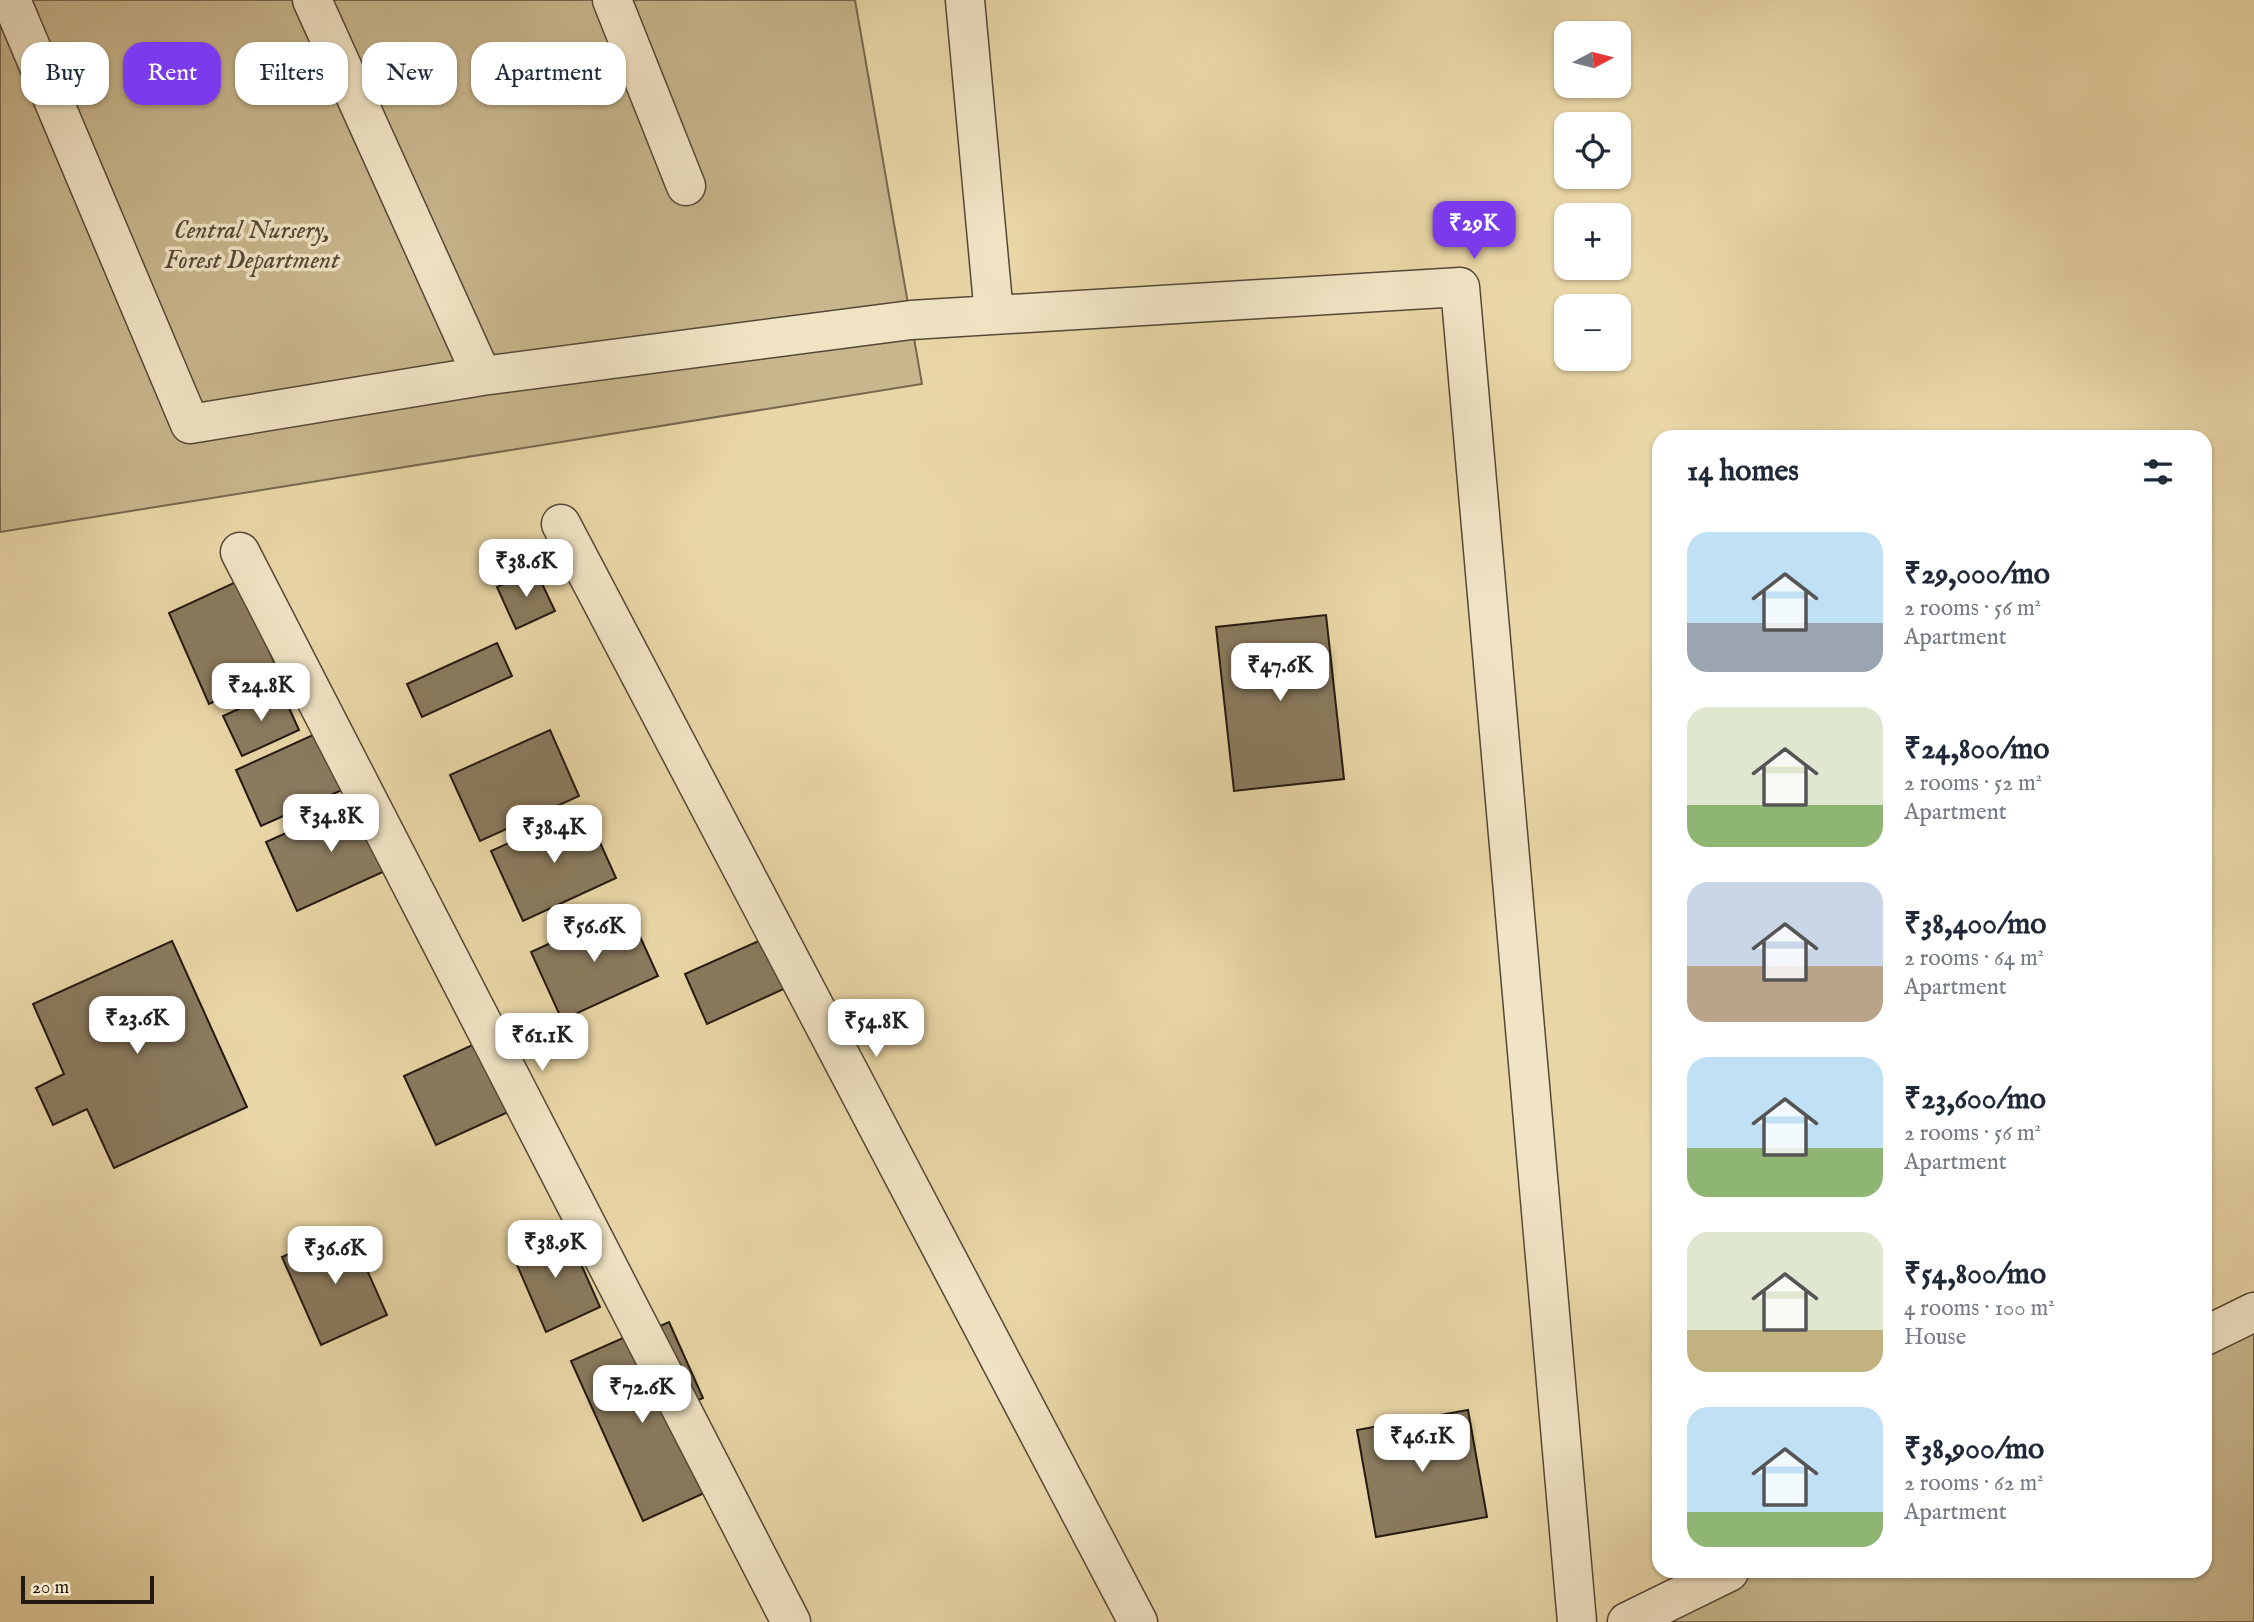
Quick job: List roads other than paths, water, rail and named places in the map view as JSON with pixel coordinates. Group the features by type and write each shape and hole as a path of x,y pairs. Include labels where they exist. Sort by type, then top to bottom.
{"street":[{"path":"10,0 190,424 482,376 911,320 1460,287 1577,1622"},
{"path":"312,0 482,376"},
{"path":"612,0 685,186"},
{"path":"965,0 994,315"},
{"path":"561,524 1138,1622"},
{"path":"240,552 792,1622"},
{"path":"2212,1333 2254,1312"},
{"path":"1627,1622 1717,1578"}],"park label":[{"name":"Central Nursery, Forest Department","path":"252,244"}]}
